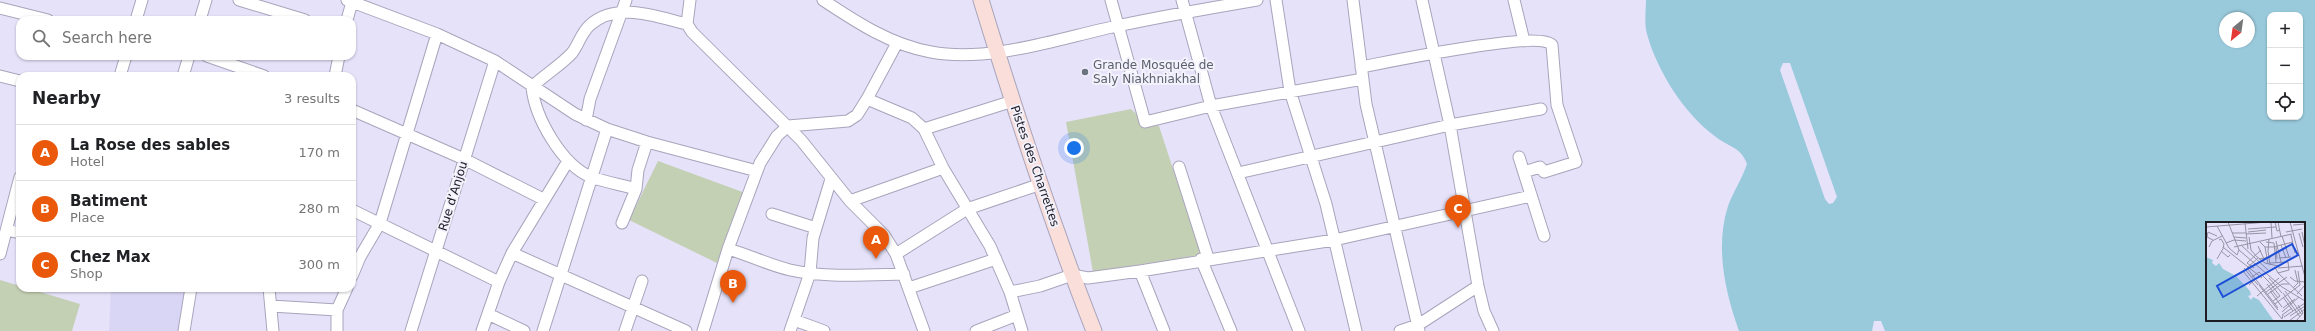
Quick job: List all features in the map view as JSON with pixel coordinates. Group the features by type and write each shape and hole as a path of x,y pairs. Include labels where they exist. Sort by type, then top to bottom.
{"main road":[{"name":"Pistes des Charrettes","path":"981,0 1013,101 1072,275 1094,331"}],"street":[{"path":"137,16 142,0"},
{"path":"201,16 206,0"},
{"path":"240,0 292,16"},
{"path":"586,120 590,99 626,0"},
{"path":"690,0 687,24 692,32 788,126 850,201 884,235 896,254 924,331"},
{"path":"823,0 869,29 897,43 946,55 997,52 1118,25 1257,0"},
{"path":"1111,0 1145,122 1146,120 1152,122 1211,106 1363,79"},
{"path":"1182,0 1211,106 1238,173 1266,250 1299,331"},
{"path":"1276,0 1290,91 1311,156 1334,240 1356,331"},
{"path":"1352,0 1361,67 1375,142 1419,328"},
{"path":"1422,0 1450,125 1478,286 1484,311 1492,331"},
{"path":"1514,0 1524,40"},
{"path":"347,16 349,1 376,5 495,61 532,87 586,120 607,129 647,142 757,171"},
{"path":"0,8 32,16"},
{"path":"532,87 573,52 583,32 591,24 607,16 621,12 642,13 687,24"},
{"path":"356,268 380,223 437,34"},
{"path":"1361,67 1434,53 1524,40 1542,40 1552,45 1557,105 1576,160 1575,164 1544,172 1540,166 1524,172"},
{"path":"703,331 728,248 757,171 768,148 788,126 848,121 857,115 897,43"},
{"path":"121,72 125,60"},
{"path":"184,72 188,60"},
{"path":"217,60 248,72"},
{"path":"336,72 338,60"},
{"name":"Rue d’Anjou","path":"411,331 495,61"},
{"path":"0,76 16,80"},
{"path":"532,87 536,106 545,125 568,162 591,176 636,189"},
{"path":"867,98 912,118 924,129 943,168 983,233 996,259 1010,292 1022,331"},
{"path":"924,129 1013,101"},
{"path":"1238,173 1450,125 1541,109"},
{"path":"356,112 464,159 543,199"},
{"path":"542,331 607,129"},
{"path":"622,223 636,189 638,170 647,142"},
{"path":"1519,157 1544,236"},
{"path":"482,331 499,282 512,253 543,199 568,162"},
{"path":"1179,167 1205,259 1231,331"},
{"path":"850,201 943,168"},
{"path":"790,331 810,273 811,252 816,228 832,179"},
{"path":"896,254 967,209 1041,184"},
{"path":"0,254 16,193"},
{"path":"1010,292 1040,286 1072,275 1088,278 1334,240 1395,225 1532,196"},
{"path":"356,212 499,282"},
{"path":"772,214 816,228"},
{"path":"7,230 16,232"},
{"path":"728,248 790,270 810,273 830,275 904,274"},
{"path":"512,253 560,273 686,331"},
{"path":"909,288 996,259"},
{"path":"1140,271 1164,331"},
{"path":"624,331 642,280"},
{"path":"1400,331 1419,328 1478,286"},
{"path":"184,331 190,292"},
{"path":"269,292 273,331"},
{"path":"337,331 337,310 345,292"},
{"path":"271,306 337,310"},
{"path":"488,314 524,331"},
{"path":"976,331 1017,315"},
{"path":"794,320 824,331"}],"shaded area":[{"path":"111,292 189,292 185,331 109,331"}],"green space":[{"path":"1131,109 1146,123 1159,126 1201,255 1093,272 1066,122"},
{"path":"658,161 748,194 721,265 629,220"},
{"path":"0,280 16,285 16,292 40,292 80,304 72,331 0,331"}],"water":[{"path":"1646,0 2315,0 2315,331 1739,331 1730,301 1723,269 1722,237 1728,206 1747,164 1738,150 1721,141 1705,128 1683,104 1665,77 1658,63 1646,30"}],"pier":[{"path":"1783,63 1790,63 1837,197 1833,203 1829,204 1825,199 1780,70"},
{"path":"1874,321 1881,321 1885,331 1872,331"}],"place":[{"name":"Grande Mosquée de Saly Niakhniakhal","path":"1085,72"},
{"name":"Chez Max","path":"1458,228"},
{"name":"La Rose des sables","path":"876,259"},
{"name":"Batiment","path":"733,303"}]}
